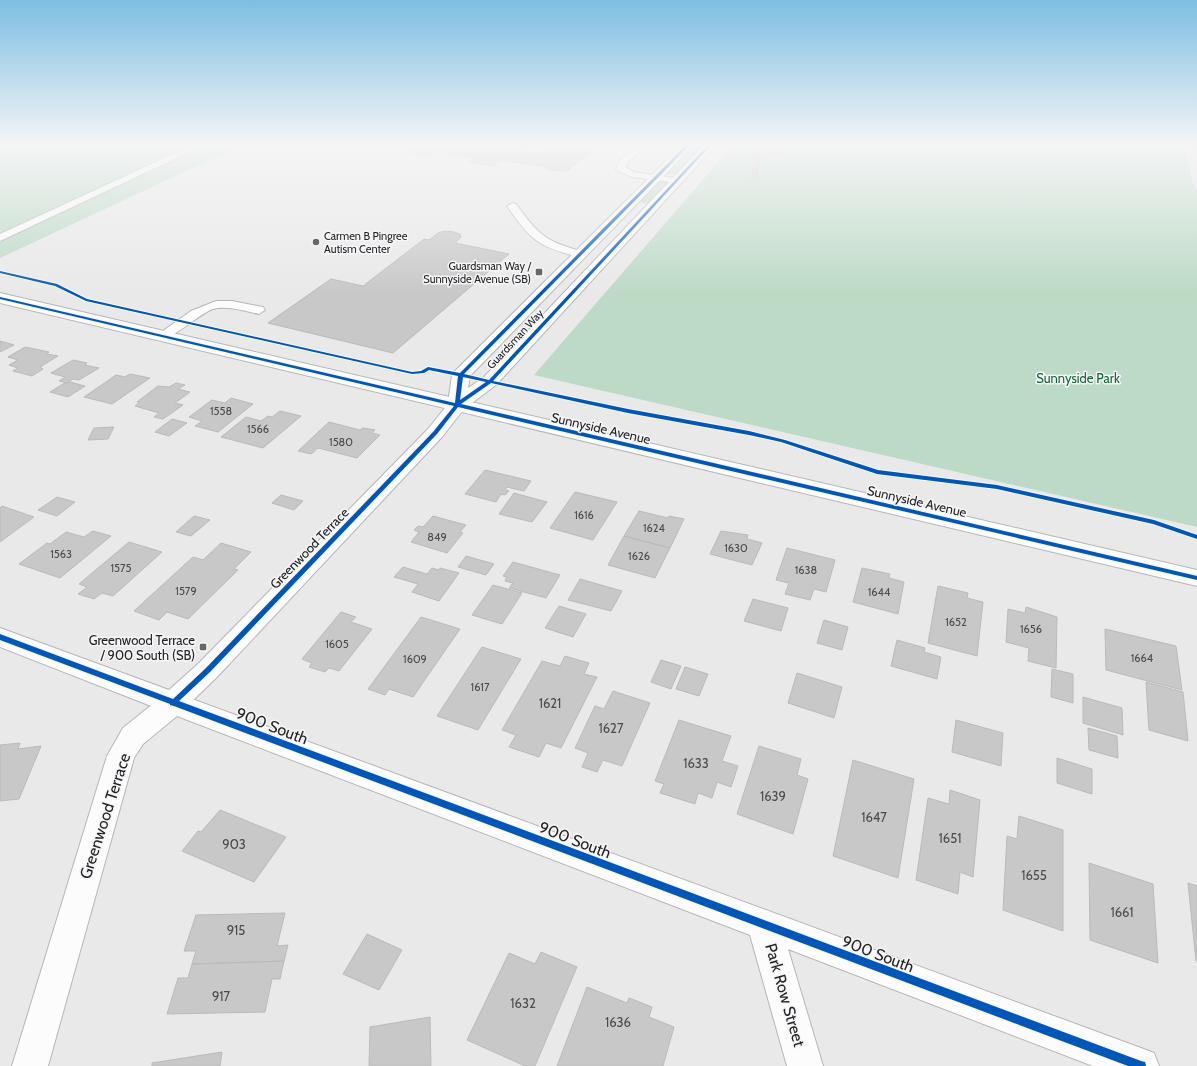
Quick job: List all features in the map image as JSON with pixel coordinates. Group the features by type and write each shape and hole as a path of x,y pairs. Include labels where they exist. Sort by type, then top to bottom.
{"street":[{"name":"Guardsman Way","path":"457,405 462,375 639,195"},
{"name":"Guardsman Way","path":"457,405 490,381 663,195"},
{"name":"Sunnyside Avenue","path":"0,298 1197,578"},
{"name":"Greenwood Terrace","path":"30,1066 121,756 133,736 173,703 219,659 434,432 457,405"},
{"name":"900 South","path":"0,637 1141,1066"},
{"name":"Park Row Street","path":"764,924 805,1066"}],"lane":[{"path":"0,238 91,195"},
{"path":"512,206 535,238 554,248 581,254"},
{"path":"162,336 204,309 214,305 227,304 259,310"}],"green space":[{"path":"0,195 135,195 0,258"},
{"path":"645,195 659,195 647,203 639,201"},
{"name":"Sunnyside Park","path":"690,195 1197,195 1197,527 534,375"}],"building":[{"path":"445,231 460,234 461,237 455,243 509,254 393,353 268,323 331,279 363,286 424,239 429,240 438,233"},
{"path":"0,341 14,345 0,352"},
{"path":"25,347 49,352 47,354 58,356 40,367 43,369 32,376 13,371 18,368 9,365 18,360 8,357"},
{"path":"73,360 87,363 85,365 99,368 79,380 73,379 67,383 59,381 65,377 51,373"},
{"path":"130,374 150,378 112,404 84,397 116,375 125,377"},
{"path":"70,382 85,386 68,397 50,392 63,384"},
{"path":"176,383 185,385 178,389 190,392 175,403 183,405 163,419 154,417 159,413 135,406 140,402 137,402 158,386 169,387"},
{"path":"231,398 253,404 218,432 195,426 202,421 189,417 212,400 225,403"},
{"path":"280,411 301,416 263,448 221,437 246,417 261,421 268,416 272,417"},
{"path":"172,419 187,423 169,436 155,432"},
{"path":"329,422 360,430 363,428 375,430 372,433 380,435 357,458 318,448 311,454 298,451"},
{"path":"114,427 108,439 88,440 94,428"},
{"path":"485,470 531,481 524,491 507,487 505,490 509,491 505,495 501,494 496,502 465,494"},
{"path":"575,492 617,502 593,540 550,528"},
{"path":"514,493 547,502 532,522 499,514"},
{"path":"281,495 303,501 294,510 272,503"},
{"path":"57,497 75,502 57,516 38,510"},
{"path":"2,506 34,517 0,542 0,508"},
{"path":"639,511 668,518 669,516 684,519 670,548 624,536"},
{"path":"194,516 210,520 191,536 176,532"},
{"path":"433,516 466,525 460,532 463,533 447,553 411,542 419,532 414,530 418,526 423,527"},
{"path":"93,531 111,536 60,578 19,564 47,543 50,544 66,532 84,537"},
{"path":"721,531 748,535 747,539 762,543 752,565 710,554"},
{"path":"624,536 670,548 655,578 608,565"},
{"path":"129,542 162,552 113,596 102,593 94,599 78,594 87,587 79,584"},
{"path":"221,543 251,552 234,569 238,570 188,619 167,612 159,620 134,611 193,557 203,560"},
{"path":"787,548 835,560 826,592 814,589 810,600 785,594 789,583 776,580"},
{"path":"466,556 494,564 486,575 458,567"},
{"path":"513,562 560,575 546,598 509,588 513,583 505,581 507,577 503,576"},
{"path":"403,567 427,574 432,568 439,570 440,568 459,573 439,601 412,592 418,584 394,577"},
{"path":"862,568 890,574 889,578 904,582 898,614 853,602"},
{"path":"580,579 622,591 611,611 568,600"},
{"path":"493,585 522,593 502,624 472,615"},
{"path":"938,586 968,593 967,598 983,602 977,656 928,643"},
{"path":"753,599 788,608 781,631 744,621"},
{"path":"559,606 586,614 573,637 545,628"},
{"path":"1026,607 1057,617 1056,668 1028,661 1029,648 1006,642 1008,609 1025,613"},
{"path":"341,612 356,617 351,622 372,629 339,671 329,668 325,672 309,667 312,663 302,659"},
{"path":"421,617 460,629 413,697 389,689 385,695 368,689"},
{"path":"824,620 848,627 842,650 817,643"},
{"path":"1105,629 1176,646 1182,690 1106,670"},
{"path":"897,640 925,648 924,652 941,657 937,679 891,666"},
{"path":"482,647 521,659 478,730 437,716"},
{"path":"565,656 589,663 584,674 597,677 561,748 546,743 539,757 509,747 516,735 502,730 542,661 560,666"},
{"path":"661,660 681,666 671,689 651,682"},
{"path":"685,667 708,674 699,696 676,689"},
{"path":"1052,669 1073,674 1073,703 1051,697"},
{"path":"797,673 842,687 834,718 788,703"},
{"path":"1146,682 1183,692 1188,741 1149,730"},
{"path":"613,691 650,703 622,766 603,760 597,772 582,767 588,753 575,748 595,706 604,709"},
{"path":"1083,697 1122,708 1123,735 1083,723"},
{"path":"679,720 731,736 722,761 738,766 731,787 717,782 712,798 698,793 695,804 660,793 664,784 655,781"},
{"path":"956,720 1003,733 1001,766 952,752"},
{"path":"1088,728 1117,736 1118,758 1089,750"},
{"path":"20,743 18,749 41,746 19,799 0,801 0,745"},
{"path":"759,746 801,759 797,775 808,779 793,834 737,814"},
{"path":"1057,758 1092,769 1092,794 1057,783"},
{"path":"853,760 914,779 898,878 833,856"},
{"path":"950,790 980,800 973,877 960,872 958,894 916,880 928,798 949,804"},
{"path":"220,810 286,837 254,882 182,851 198,831 201,832"},
{"path":"1019,816 1063,830 1063,931 1003,910 1007,836 1017,839"},
{"path":"1089,863 1153,884 1158,963 1090,940"},
{"path":"1188,883 1197,886 1197,962 1196,961"},
{"path":"285,913 277,946 288,945 284,961 192,964 196,951 184,951 196,915"},
{"path":"367,934 402,950 379,990 343,974"},
{"path":"541,952 577,967 535,1066 525,1066 467,1040 509,953 535,964"},
{"path":"284,961 280,979 272,979 265,1012 167,1014 178,978 188,978 192,964"},
{"path":"587,987 627,1003 629,998 652,1007 649,1017 674,1027 663,1066 557,1066"},
{"path":"430,1017 431,1066 369,1066 370,1027"},
{"path":"222,1052 220,1066 152,1066 152,1063"}],"cycle path":[{"path":"457,405 461,375 639,195"},
{"path":"173,703 208,670 435,433 457,405 490,381 664,195"},
{"path":"0,272 56,285 86,300 412,373 422,372 428,368 628,411 749,433 783,441 877,472 997,487 1154,522 1197,537"},
{"path":"0,298 1197,578"},
{"path":"0,637 1141,1066"}],"place":[{"name":"Carmen B Pingree Autism Center","path":"316,242"},
{"name":"Guardsman Way / Sunnyside Avenue (SB)","path":"539,272"},
{"name":"Greenwood Terrace / 900 South (SB)","path":"203,647"}]}
